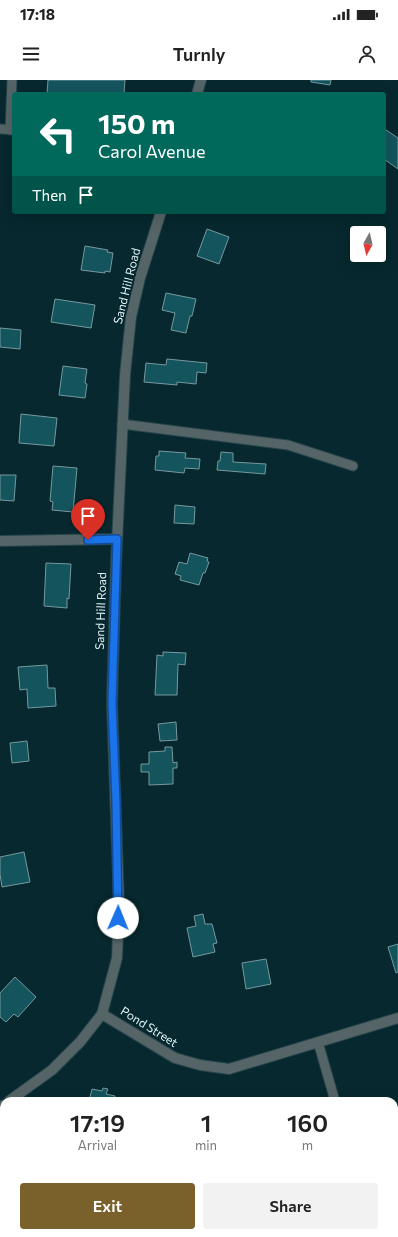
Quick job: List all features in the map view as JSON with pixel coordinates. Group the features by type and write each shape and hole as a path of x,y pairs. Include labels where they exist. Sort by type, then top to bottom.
{"street":[{"path":"198,92 201,80"},
{"name":"Sand Hill Road","path":"102,1014 117,958 118,943 118,889 112,703 117,539 125,375 131,317 140,278 161,214"},
{"path":"0,541 117,539"},
{"name":"Pond Street","path":"15,1097 52,1070 80,1042 102,1014 175,1058 200,1065 229,1069 398,1018"}],"lane":[{"path":"0,129 12,130 12,80"},
{"path":"122,424 288,445 353,466"},
{"path":"318,1042 334,1097"}],"building":[{"path":"48,80 125,80 124,92 47,92"},
{"path":"311,80 331,80 330,85 311,82"},
{"path":"386,130 398,138 398,169 386,160"},
{"path":"207,229 229,237 219,264 197,256"},
{"path":"85,246 108,250 107,252 113,253 110,272 105,271 105,273 81,270"},
{"path":"166,293 196,299 186,333 171,330 175,313 162,310"},
{"path":"55,299 95,305 91,328 51,322"},
{"path":"0,328 21,330 20,349 0,347"},
{"path":"167,359 207,363 206,373 197,372 196,384 177,382 177,385 144,382 146,363 166,365"},
{"path":"63,366 87,369 85,398 59,395"},
{"path":"21,414 57,418 54,446 19,443"},
{"path":"159,451 186,453 185,458 200,459 199,469 185,468 184,473 155,470 156,456 159,456"},
{"path":"221,452 233,453 233,462 266,464 265,474 217,470"},
{"path":"53,466 77,468 73,512 52,510 53,502 50,501"},
{"path":"0,475 16,475 14,501 0,500"},
{"path":"175,505 195,507 194,524 174,523"},
{"path":"190,553 208,558 207,561 209,562 199,585 180,580 181,576 175,574 179,562 187,564"},
{"path":"46,563 71,564 67,608 44,606"},
{"path":"163,652 186,653 185,665 178,664 177,695 155,695 157,655 163,656"},
{"path":"47,665 48,688 55,688 56,706 28,708 27,689 20,690 18,667"},
{"path":"176,722 177,740 160,741 158,724"},
{"path":"27,741 29,761 12,763 10,743"},
{"path":"165,747 172,747 173,763 177,762 177,768 173,768 173,784 149,785 149,772 141,772 141,764 149,764 149,752 165,751"},
{"path":"24,852 30,882 2,887 0,857"},
{"path":"203,914 205,924 212,924 217,943 213,944 215,952 193,957 187,928 196,926 194,916"},
{"path":"398,944 398,972 396,973 388,947"},
{"path":"266,959 271,984 246,989 242,963"},
{"path":"15,977 36,997 18,1017 14,1014 6,1022 0,1017 0,993"},
{"path":"103,1088 108,1089 106,1094 115,1097 90,1097 92,1089 102,1091"}],"route":[{"path":"88,540 117,539 112,703 119,904 118,918"}]}
